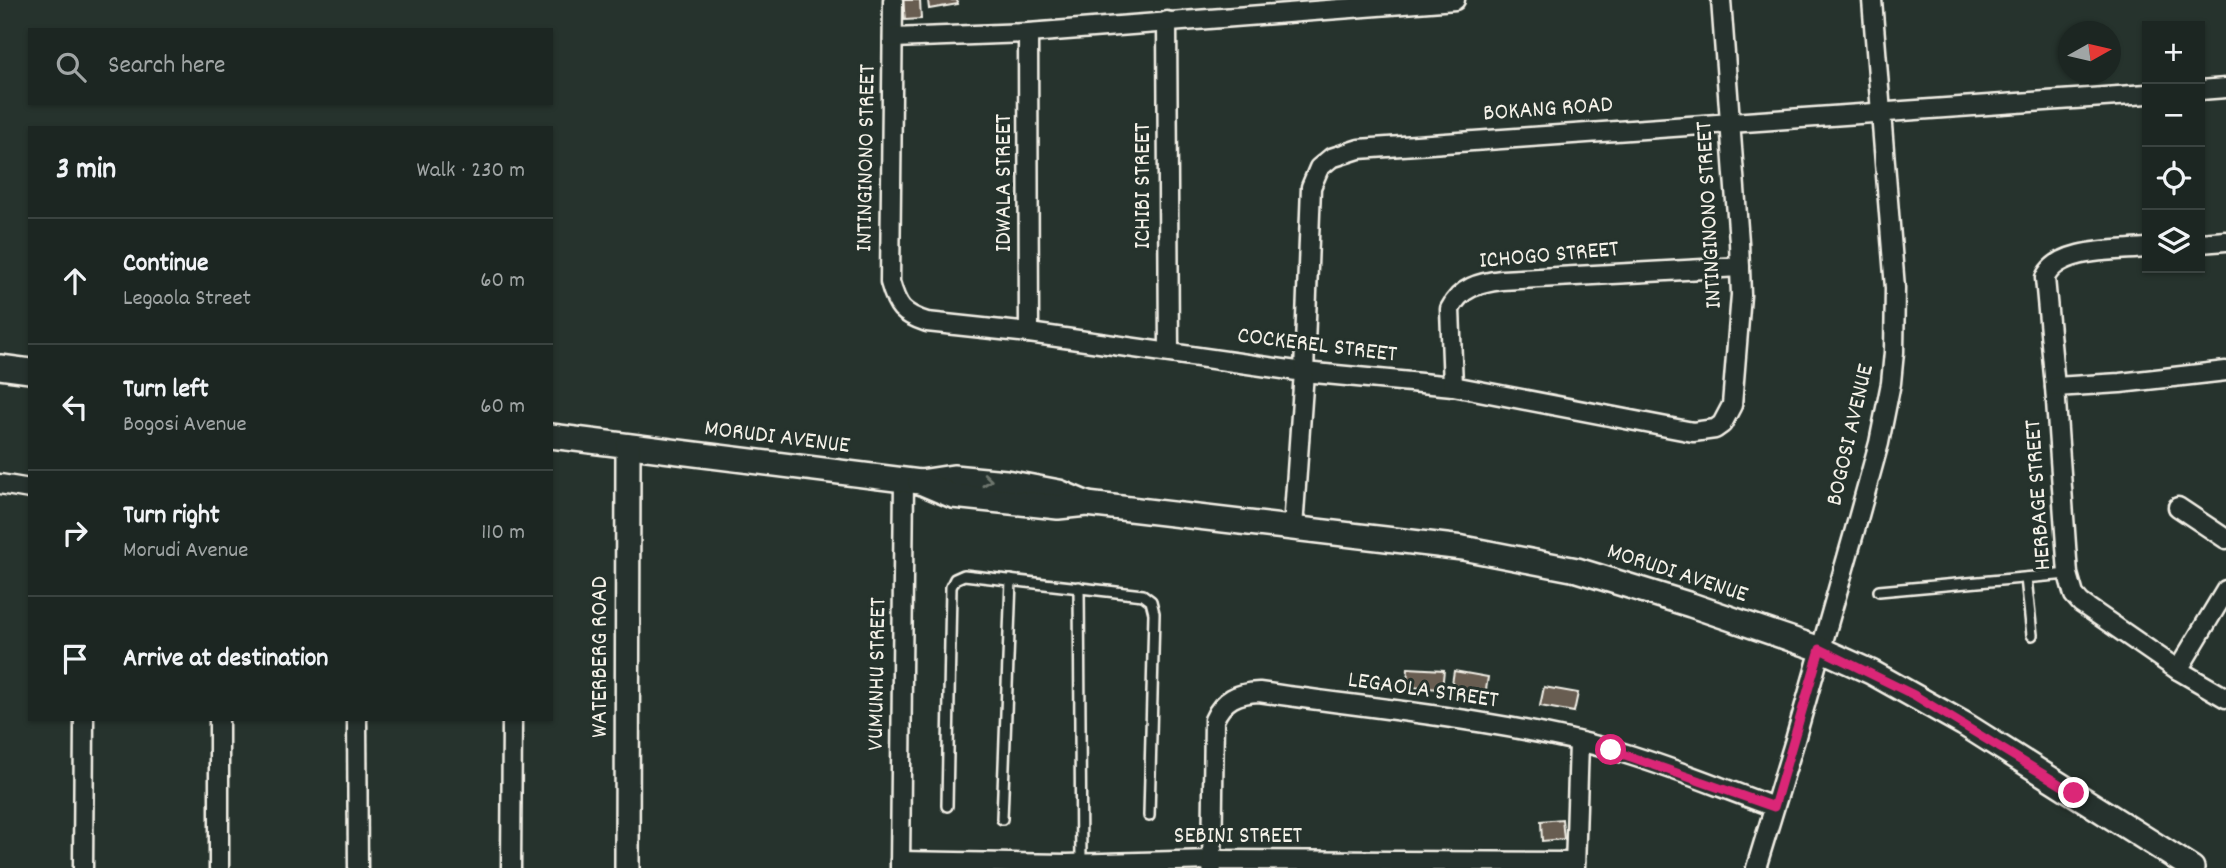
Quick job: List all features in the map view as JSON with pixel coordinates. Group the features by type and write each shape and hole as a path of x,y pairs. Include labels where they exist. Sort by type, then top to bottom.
{"street":[{"name":"INTINGINONO STREET","path":"893,0 890,282 897,304 904,313"},
{"path":"893,37 1028,33 1454,0"},
{"name":"INTINGINONO STREET","path":"1721,0 1740,267 1740,320 1732,405 1722,424"},
{"name":"BOGOSI AVENUE","path":"1756,868 1879,443 1892,373 1895,288 1872,0"},
{"name":"ICHIBI STREET","path":"1167,21 1169,352"},
{"name":"IDWALA STREET","path":"1028,33 1029,332"},
{"path":"2205,90 2226,88"},
{"name":"BOKANG ROAD","path":"1293,528 1304,372 1311,187 1319,168 1331,158 1359,149 2142,94"},
{"path":"2205,243 2226,241"},
{"name":"HERBAGE STREET","path":"2142,248 2080,254 2058,261 2045,278 2068,574 2074,595 2081,603 2178,670 2226,698"},
{"name":"ICHOGO STREET","path":"1453,386 1450,309 1462,292 1472,286 1502,280 1740,267"},
{"name":"COCKEREL STREET","path":"904,313 927,322 1029,332 1304,372 1453,386 1693,432 1714,429 1722,424"},
{"path":"0,367 28,371"},
{"path":"2055,387 2226,371"},
{"name":"MORUDI AVENUE","path":"553,436 912,481 953,477 1006,482 1059,492 1087,504 1463,548 1577,570 1668,597 1820,649 1903,689 1964,724 2192,868"},
{"name":"WATERBERG ROAD","path":"627,868 628,446"},
{"name":"VUMUNHU STREET","path":"900,864 912,481"},
{"path":"0,484 28,489"},
{"path":"2178,507 2226,539"},
{"path":"2178,670 2226,590"},
{"name":"LEGAOLA STREET","path":"1212,864 1214,720 1226,701 1237,695 1259,692 1502,726 1579,743 1646,761 1774,807"},
{"path":"83,868 84,721"},
{"path":"219,721 219,868"},
{"path":"357,721 358,868"},
{"path":"511,868 512,721"},
{"path":"1575,865 1579,743"},
{"name":"SEBINI STREET","path":"900,864 1575,865"}],"lane":[{"path":"1879,591 2068,574"},
{"path":"947,806 951,587 955,579 964,575 1143,595 1152,601 1154,613 1149,816"},
{"path":"2026,578 2032,635"},
{"path":"1002,819 1010,580"},
{"path":"1072,865 1079,587"}],"building":[{"path":"903,0 920,0 921,19 905,20"},
{"path":"928,0 957,0 958,4 929,9"},
{"path":"1408,668 1444,670 1442,689 1407,687"},
{"path":"1454,671 1488,677 1485,696 1451,690"},
{"path":"1544,687 1578,693 1574,712 1540,706"},
{"path":"1562,819 1564,839 1542,841 1541,821"}],"route":[{"path":"1611,750 1774,807 1820,649 1914,695 2074,793"}]}
